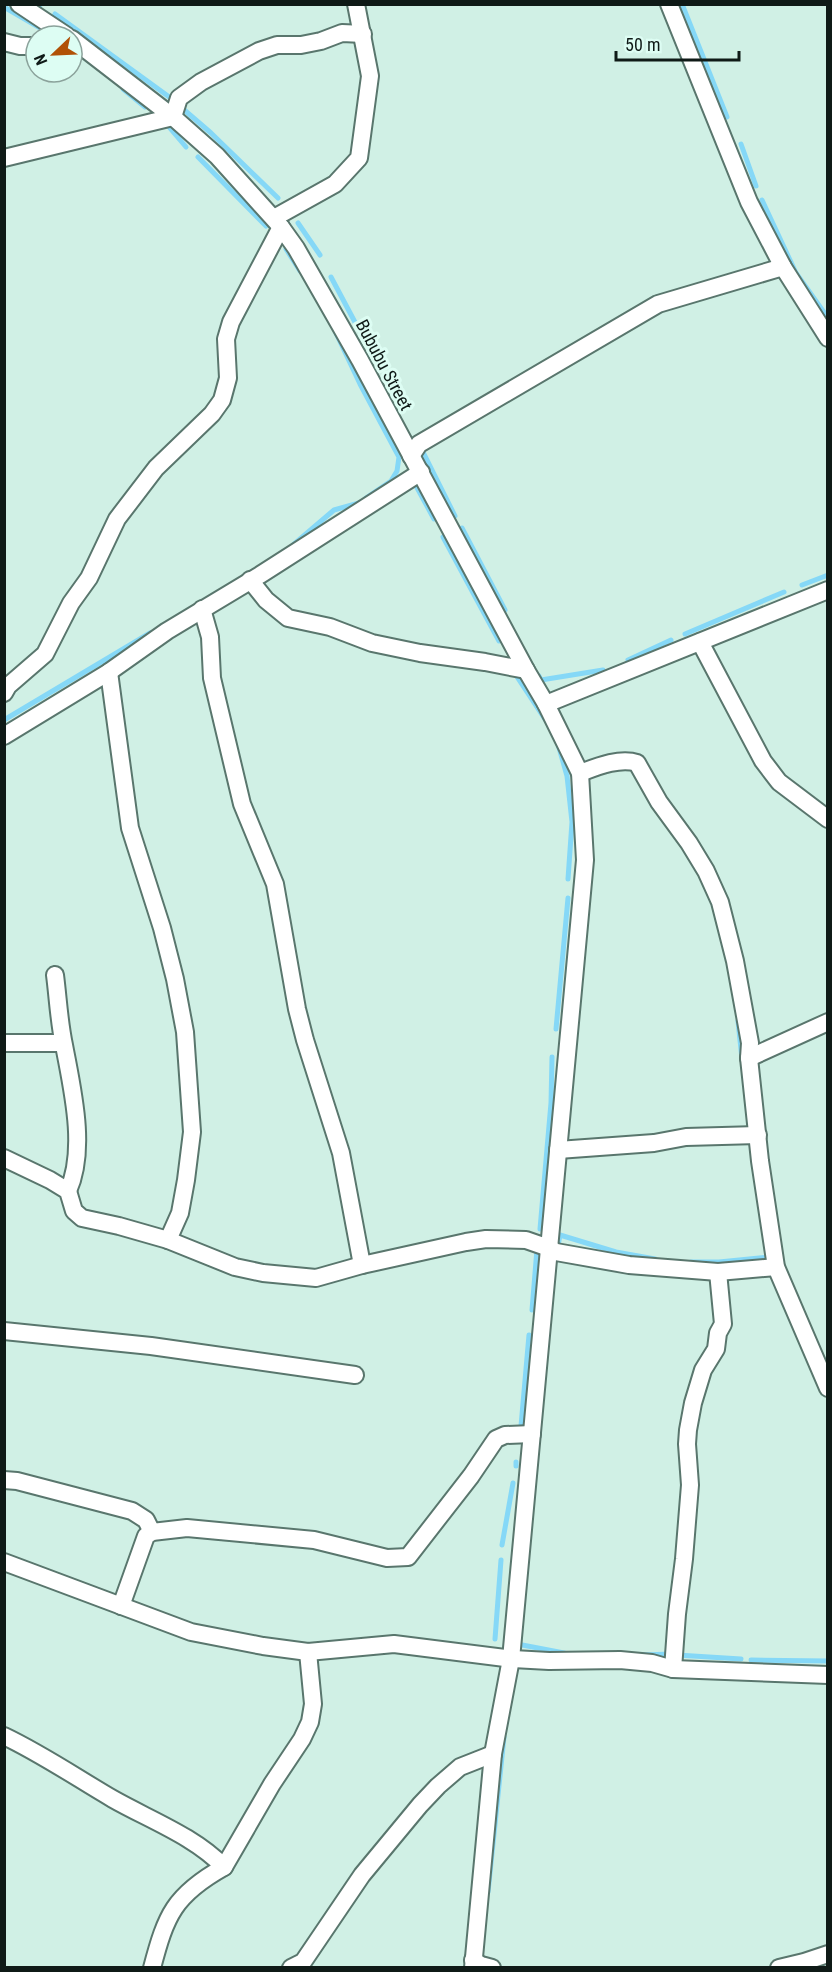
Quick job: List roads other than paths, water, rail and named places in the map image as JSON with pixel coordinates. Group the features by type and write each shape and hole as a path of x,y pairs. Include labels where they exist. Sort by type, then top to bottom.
{"street":[{"path":"19,4 49,24"},
{"path":"4,693 8,686 45,654 71,603 89,578 117,519 156,468 212,414 222,400 228,378 226,339 231,322 277,223 335,184 359,158 370,76 356,4"},
{"path":"669,4 749,202 783,267 828,338"},
{"path":"4,158 173,117 179,98 201,82 259,51 277,45 311,43 342,33 363,34"},
{"path":"4,42 24,46"},
{"name":"Bububu Street","path":"84,50 173,117 217,156 277,223 296,248 333,311 546,704 580,773"},
{"path":"411,456 419,444 658,304 783,267"},
{"path":"4,736 109,672 167,631 420,472"},
{"path":"250,580 266,600 288,618 330,627 372,643 526,670"},
{"path":"546,704 828,590"},
{"path":"202,609 210,637 213,678 242,804 275,884 297,1010 341,1153 362,1265"},
{"path":"700,642 763,761 779,782 828,819"},
{"path":"109,672 130,828 162,928 185,1032 192,1132 180,1213 168,1240"},
{"path":"492,1968 473,1964 493,1754 511,1659 585,860 580,773 602,765 630,761 637,764 659,802 706,871 720,902 735,961 750,1043 749,1058 776,1267 822,1359 828,1388"},
{"path":"55,975 63,1043 75,1109 74,1172 68,1191 74,1211 82,1218 168,1240 235,1267 263,1273 316,1278 362,1265 486,1239 526,1240 556,1252 629,1265 718,1272 776,1267"},
{"path":"749,1058 828,1022"},
{"path":"4,1043 63,1043"},
{"path":"558,1150 654,1143 686,1137 758,1135"},
{"path":"4,1158 68,1191"},
{"path":"673,1669 676,1614 684,1559 690,1485 688,1430 703,1370 716,1349 718,1333 723,1324 718,1272"},
{"path":"4,1331 151,1346 355,1375"},
{"path":"121,1606 146,1536 152,1532 187,1528 314,1540 387,1558 408,1557 483,1460 496,1439 505,1435 532,1434"},
{"path":"4,1480 17,1481 132,1511 146,1520 152,1532"},
{"path":"4,1562 191,1632 263,1646 308,1652 394,1644 511,1659 620,1660 652,1663 673,1669 828,1675"},
{"path":"152,1968 160,1934 174,1907 181,1898 224,1867 310,1722 313,1704 308,1652"},
{"path":"4,1736 31,1748 190,1842 224,1867"},
{"path":"291,1968 303,1962 362,1875 438,1786 460,1767 493,1754"},
{"path":"779,1968 828,1954"}],"waterway":[{"path":"682,4 727,117"},
{"path":"4,7 33,24"},
{"path":"55,14 172,99"},
{"path":"123,89 145,107"},
{"path":"182,108 278,198"},
{"path":"169,127 186,147"},
{"path":"741,144 756,186"},
{"path":"198,157 266,226"},
{"path":"762,200 796,273 828,318"},
{"path":"298,223 320,255"},
{"path":"286,249 300,271"},
{"path":"331,277 357,326"},
{"path":"336,333 399,457 397,471 391,481 366,498"},
{"path":"421,448 455,516"},
{"path":"412,485 415,484 434,519"},
{"path":"293,545 334,510 359,503"},
{"path":"462,528 505,610"},
{"path":"443,537 499,641"},
{"path":"802,585 828,575"},
{"path":"685,634 784,592"},
{"path":"4,720 150,633"},
{"path":"628,660 671,640"},
{"path":"539,676 541,680 603,670"},
{"path":"514,672 545,719"},
{"path":"558,744 567,776 572,822 568,879"},
{"path":"556,1029 568,898"},
{"path":"738,1021 742,1059"},
{"path":"540,1229 551,1103 552,1057"},
{"path":"557,1251 560,1235 616,1252 655,1259"},
{"path":"532,1310 537,1249"},
{"path":"691,1262 719,1262 770,1257 769,1255"},
{"path":"521,1426 529,1335"},
{"path":"502,1545 513,1483"},
{"path":"495,1639 501,1560"},
{"path":"517,1644 564,1653"},
{"path":"643,1655 671,1654"},
{"path":"677,1655 741,1659"},
{"path":"751,1660 828,1661"},
{"path":"488,1892 504,1737"}]}
